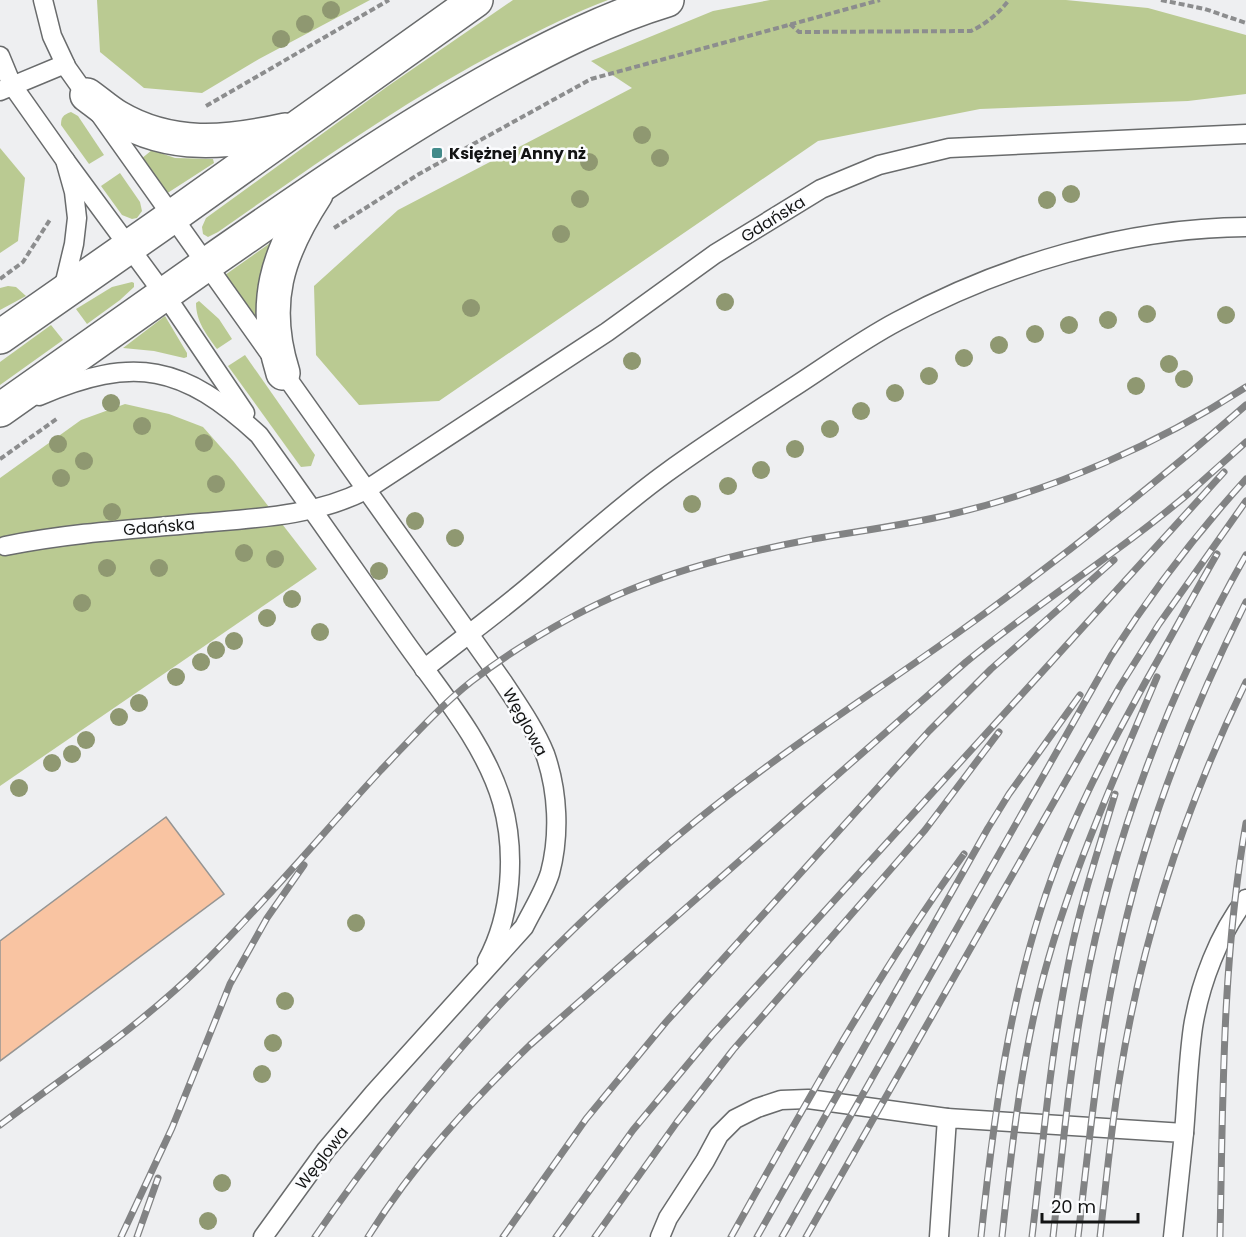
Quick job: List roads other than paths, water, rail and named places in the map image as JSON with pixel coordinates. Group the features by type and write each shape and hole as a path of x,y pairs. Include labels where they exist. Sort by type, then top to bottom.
{"main road":[{"path":"0,337 476,0"},
{"path":"0,412 163,294 376,147 542,52 633,10 667,0"},
{"path":"87,95 116,116 144,130 179,139 204,142 235,140 299,127"},
{"path":"283,373 275,348 272,319 279,267 301,218 323,184"}],"lane":[{"path":"43,0 52,36 65,64 366,490"},
{"path":"0,57 6,88 66,160 130,246 259,435 313,509"},
{"path":"6,88 65,64"},
{"name":"Gdańska","path":"5,546 51,537 255,518 313,509 344,501 366,490 608,332 715,254 821,189 879,165 949,148 1246,134"},
{"path":"63,293 74,244 77,218 74,192 66,160"},
{"path":"424,669 532,584 592,531 665,474 754,413 896,322 955,292 1034,264 1108,242 1178,230 1246,227"},
{"path":"0,412 95,376 134,371 180,379 201,388 219,400 259,435"},
{"name":"Węglowa","path":"263,1237 333,1142 480,973 524,927 550,873 555,844 556,816 552,785 544,754 530,725 503,682 366,490"},
{"name":"Węglowa","path":"313,509 487,762 502,802 509,840 508,890 495,946 480,973"},
{"path":"1173,1237 1193,1026 1210,963 1232,917 1246,899"},
{"path":"660,1237 668,1218 719,1136 735,1119 781,1100 808,1099 947,1118 1184,1133"},
{"path":"939,1237 947,1118"}],"railway":[{"path":"0,1125 105,1047 181,985 250,916 381,770 436,713 484,672 546,632 630,590 720,560 782,545 952,514 1029,492 1141,446 1177,428 1246,387"},
{"path":"315,1237 356,1179 444,1068 491,1015 590,913 729,795 959,632 1069,550 1246,405"},
{"path":"1190,492 1246,442"},
{"path":"556,1237 633,1130 712,1035 1224,472"},
{"path":"782,1237 1111,656 1175,564 1246,479"},
{"path":"368,1237 385,1210 443,1136 530,1045 966,662 1168,511 1195,488"},
{"path":"806,1237 1120,686 1159,624 1246,501"},
{"path":"981,1237 993,1137 1009,1037 1019,988 1047,891 1074,822 1103,761 1217,554"},
{"path":"1053,1237 1074,1054 1084,993 1110,879 1127,823 1168,713 1218,606 1246,555"},
{"path":"503,1237 586,1119 666,1022 929,731 991,669 1114,560"},
{"path":"1078,1237 1101,1048 1114,974 1133,894 1159,808 1190,724 1246,602"},
{"path":"1002,1237 1014,1132 1025,1063 1048,960 1071,888 1157,677"},
{"path":"1100,1237 1120,1075 1140,973 1153,923 1185,825 1246,682"},
{"path":"757,1237 988,828 1009,794 1080,695"},
{"path":"595,1237 677,1122 733,1050 925,830 999,732"},
{"path":"1032,1237 1063,991 1079,915 1115,794"},
{"path":"1220,1237 1223,1081 1228,978 1238,874 1246,823"},
{"path":"731,1237 871,994 931,900 964,854"},
{"path":"121,1237 172,1128 230,984 267,918 304,865"},
{"path":"137,1237 158,1178"}],"place":[{"name":"Księżnej Anny nż","path":"437,153"}]}
